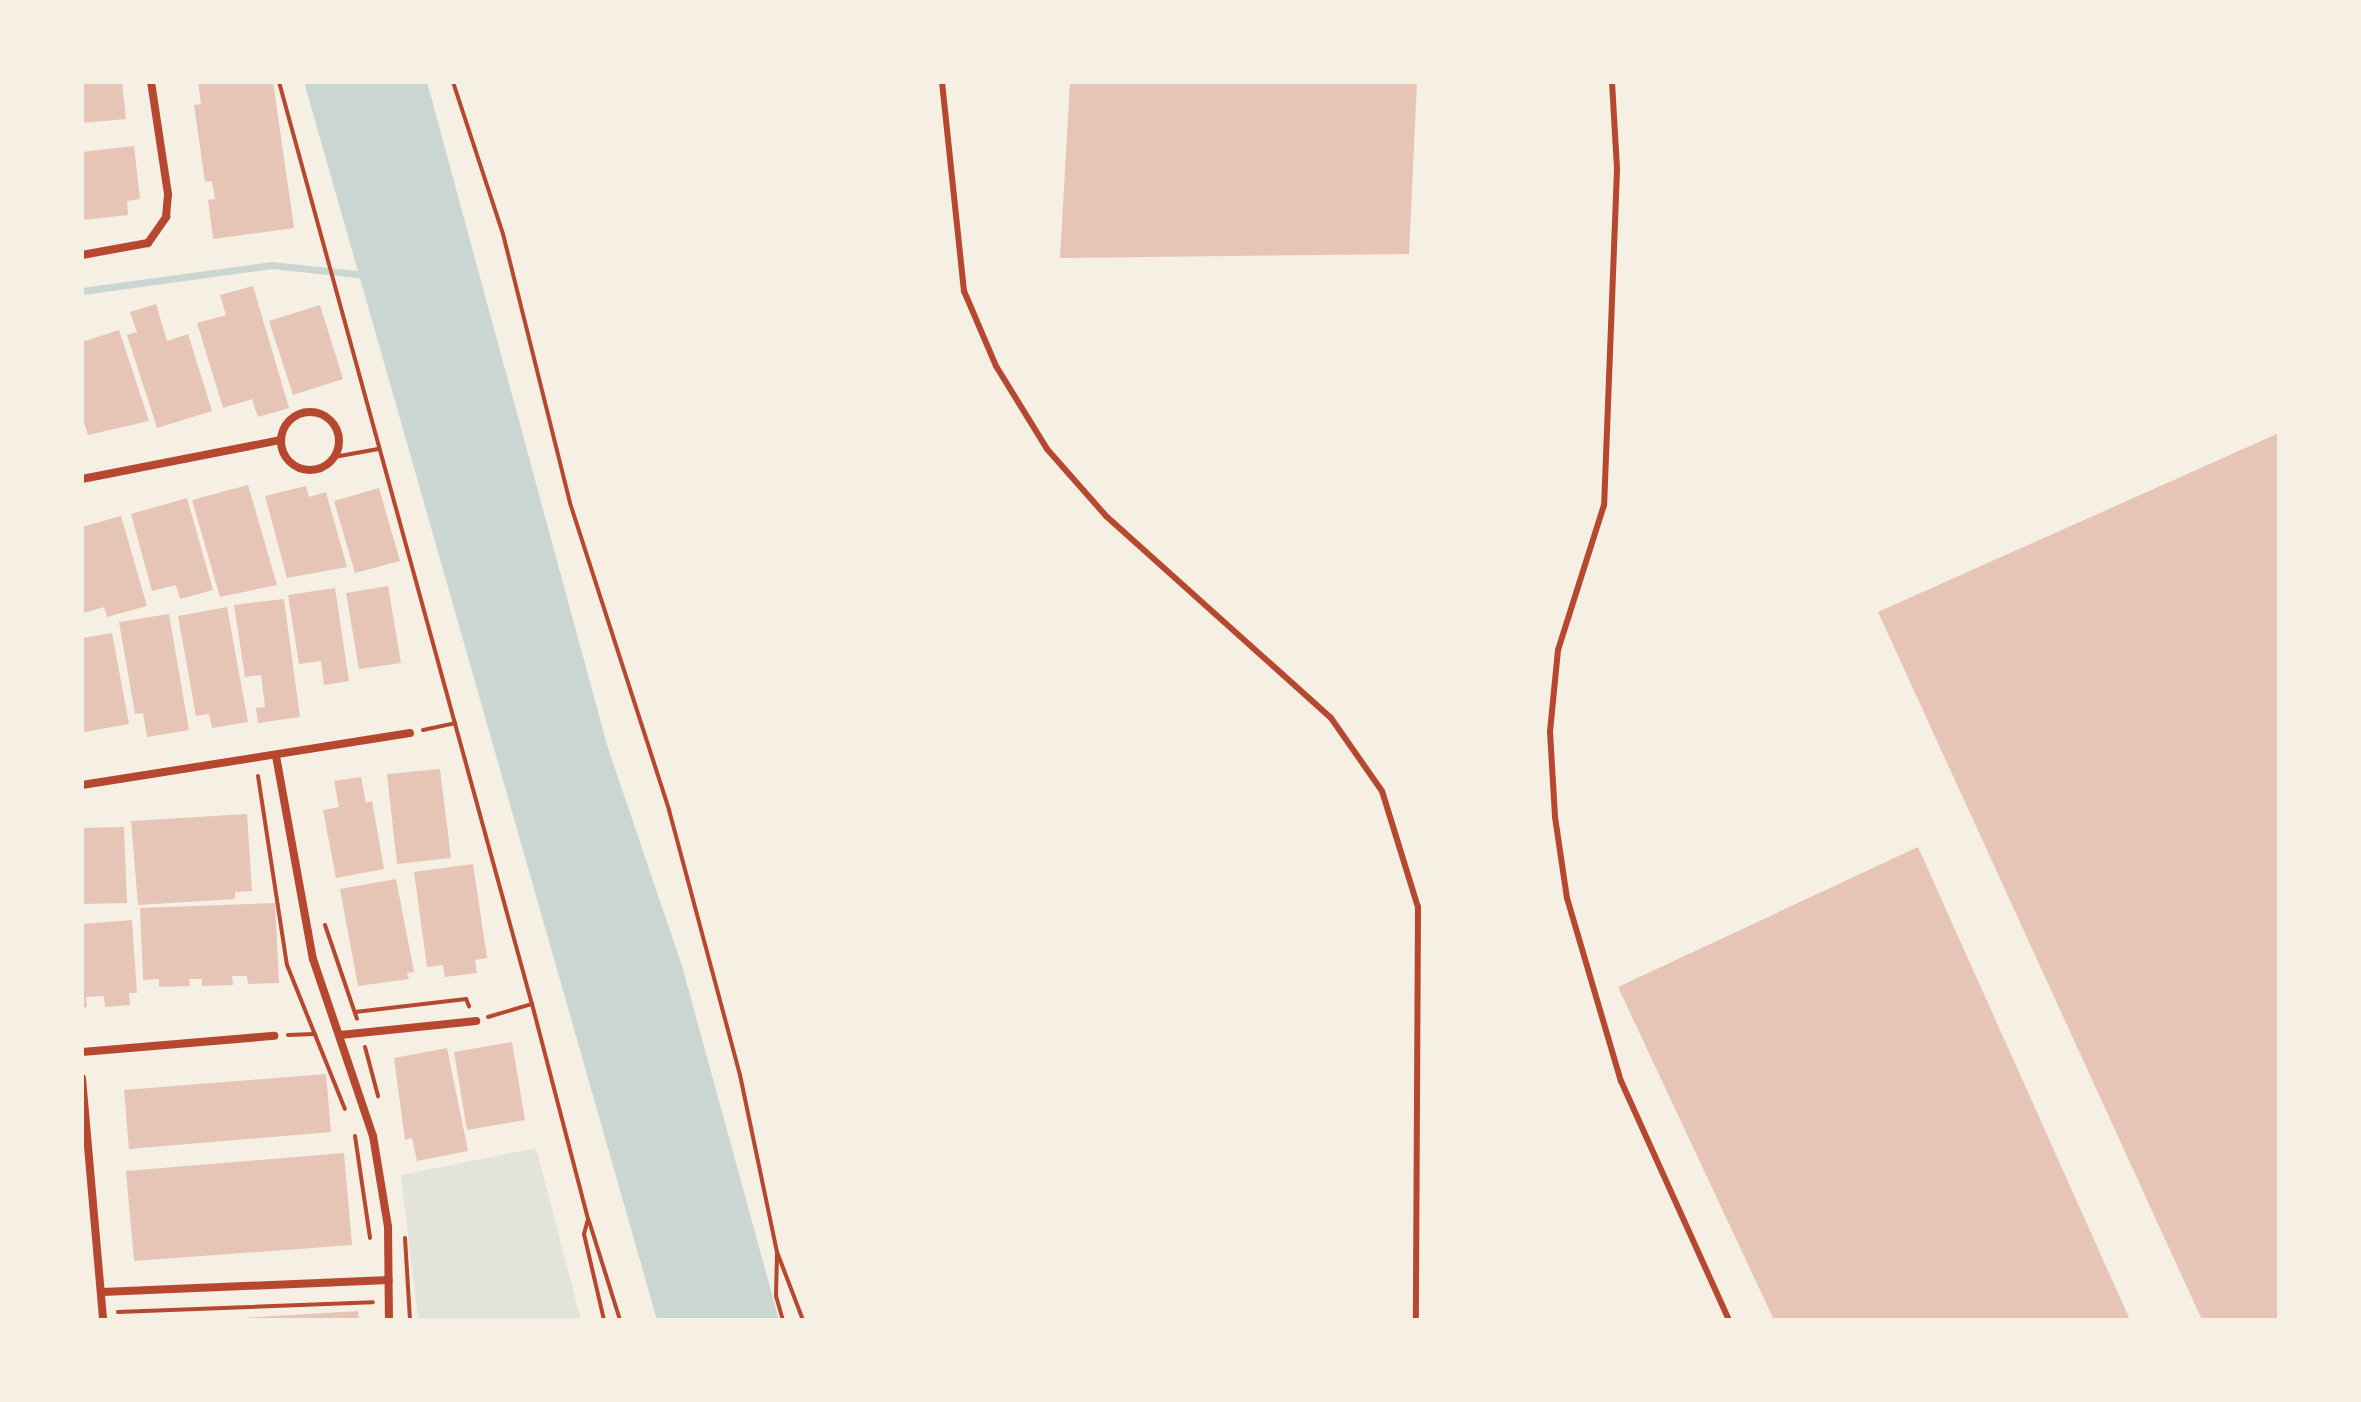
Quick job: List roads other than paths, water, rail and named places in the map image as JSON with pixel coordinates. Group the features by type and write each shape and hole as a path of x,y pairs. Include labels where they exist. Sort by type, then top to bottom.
{"street":[{"path":"82,255 148,243 166,217 168,194 151,82"},
{"path":"82,479 281,440 296,415 315,412 337,430 334,457 319,468 301,469 286,457 281,440"},
{"path":"82,785 410,733"},
{"path":"276,756 309,941 373,1136 388,1227 389,1320"},
{"path":"340,1035 476,1021"},
{"path":"82,1052 274,1036"},
{"path":"82,1078 103,1320"},
{"path":"102,1292 389,1280"}],"lane":[{"path":"942,82 964,291 1003,378 1047,449 1106,516 1331,718 1382,791 1418,907 1416,1320"},
{"path":"1612,82 1617,170 1604,505 1558,650 1550,732 1555,817 1567,898 1621,1081 1729,1320"}],"waterway":[{"path":"82,291 271,265 366,275"}]}
